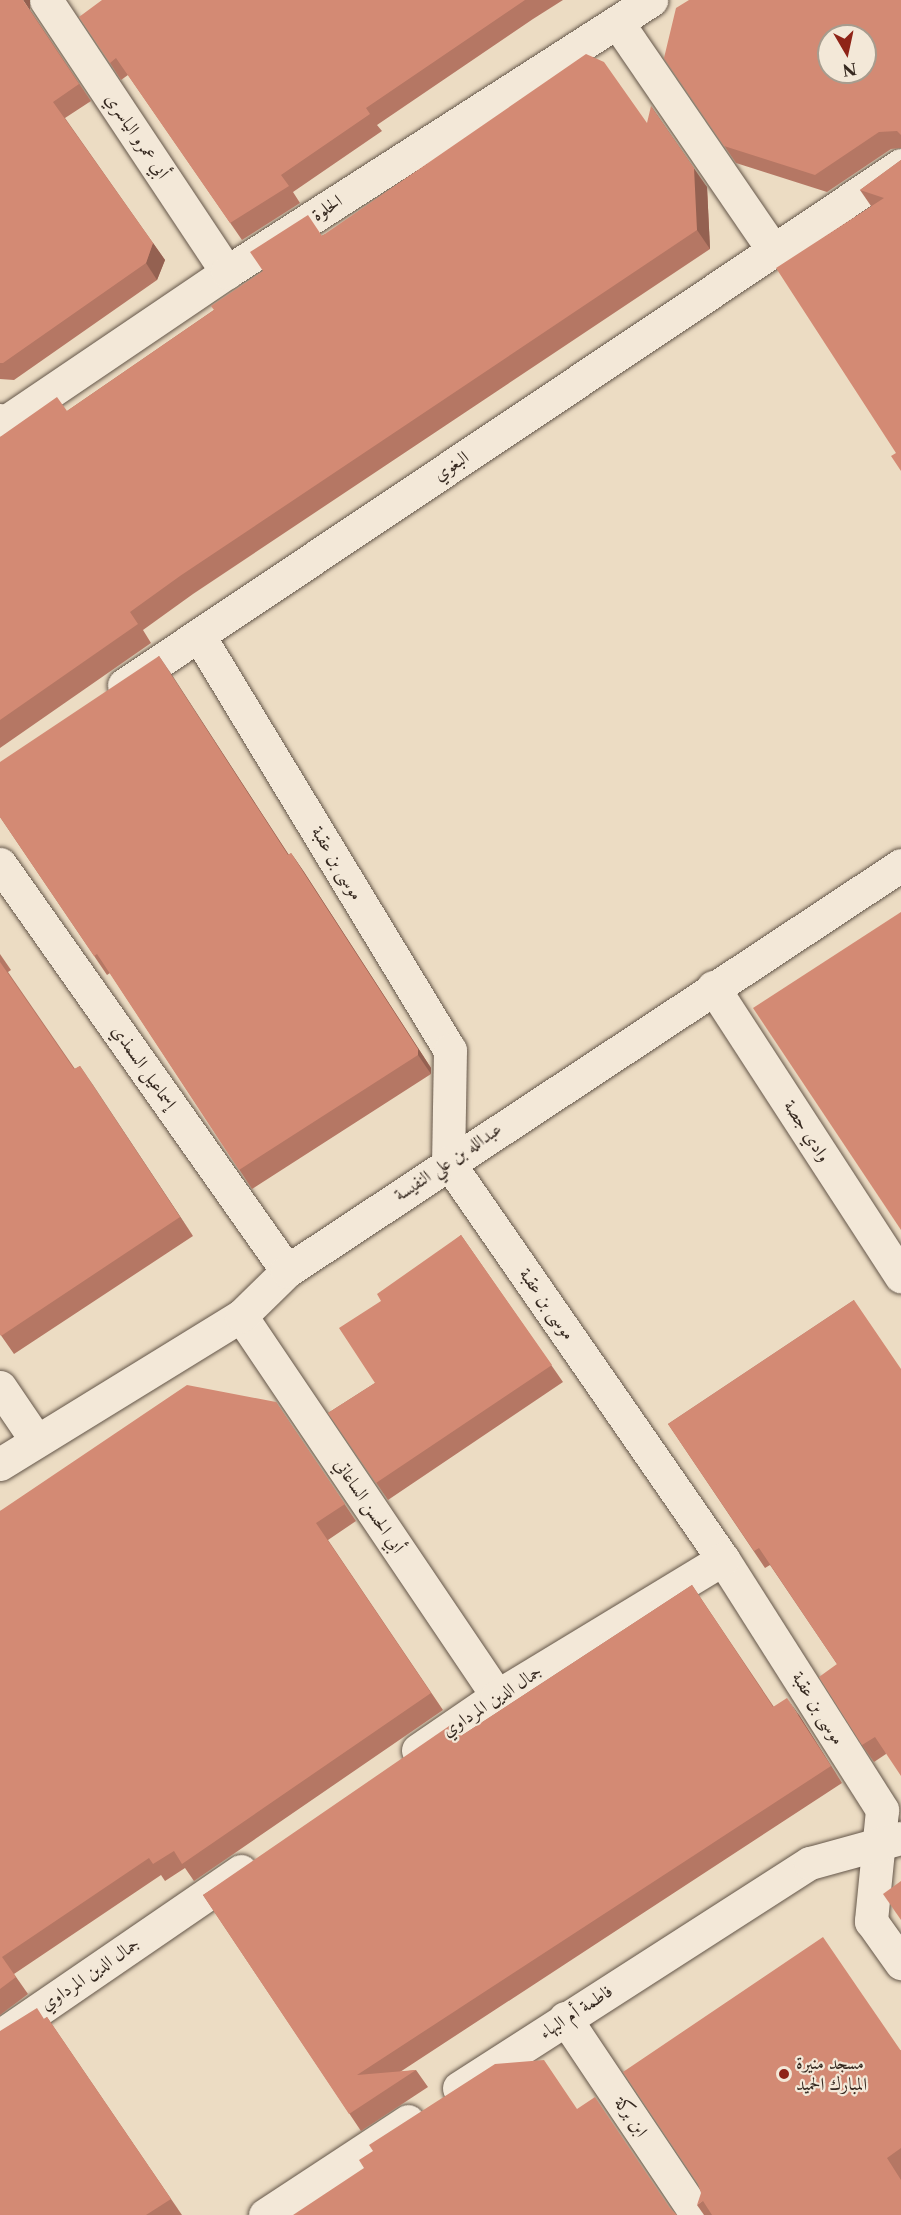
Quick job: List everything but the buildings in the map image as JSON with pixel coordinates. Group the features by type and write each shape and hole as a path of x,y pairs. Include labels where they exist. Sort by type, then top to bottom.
{"street":[{"name":"أبي عمرو الياسري","path":"46,0 78,20 227,272"},
{"name":"الحلوة","path":"4,421 227,272 651,0"},
{"path":"617,22 773,250"},
{"name":"البغوي","path":"99,701 901,165"},
{"name":"موسى بن عقبة","path":"199,636 450,1050 448,1162 723,1558 882,1810 889,1841 871,1921 901,1963"},
{"name":"إسماعيل السمذي","path":"0,864 287,1271"},
{"name":"عبدالله بن علي النفيسة","path":"0,1464 241,1316 287,1271 448,1162 901,865"},
{"name":"وادي جصة","path":"714,987 901,1276"},
{"name":"أبي الحسن الساعاتي","path":"241,1316 497,1696"},
{"path":"0,1387 36,1440"},
{"name":"جمال الدين المرداوي","path":"390,1770 497,1696 723,1558"},
{"name":"فاطمة أم البهاء","path":"265,2215 565,2018 810,1863 889,1841"},
{"name":"جمال الدين المرداوي","path":"0,2036 263,1856"},
{"name":"ابن بركة","path":"565,2018 696,2215"}],"place":[{"name":"مسجد منيرة المبارك الحميد","path":"784,2074"}]}
